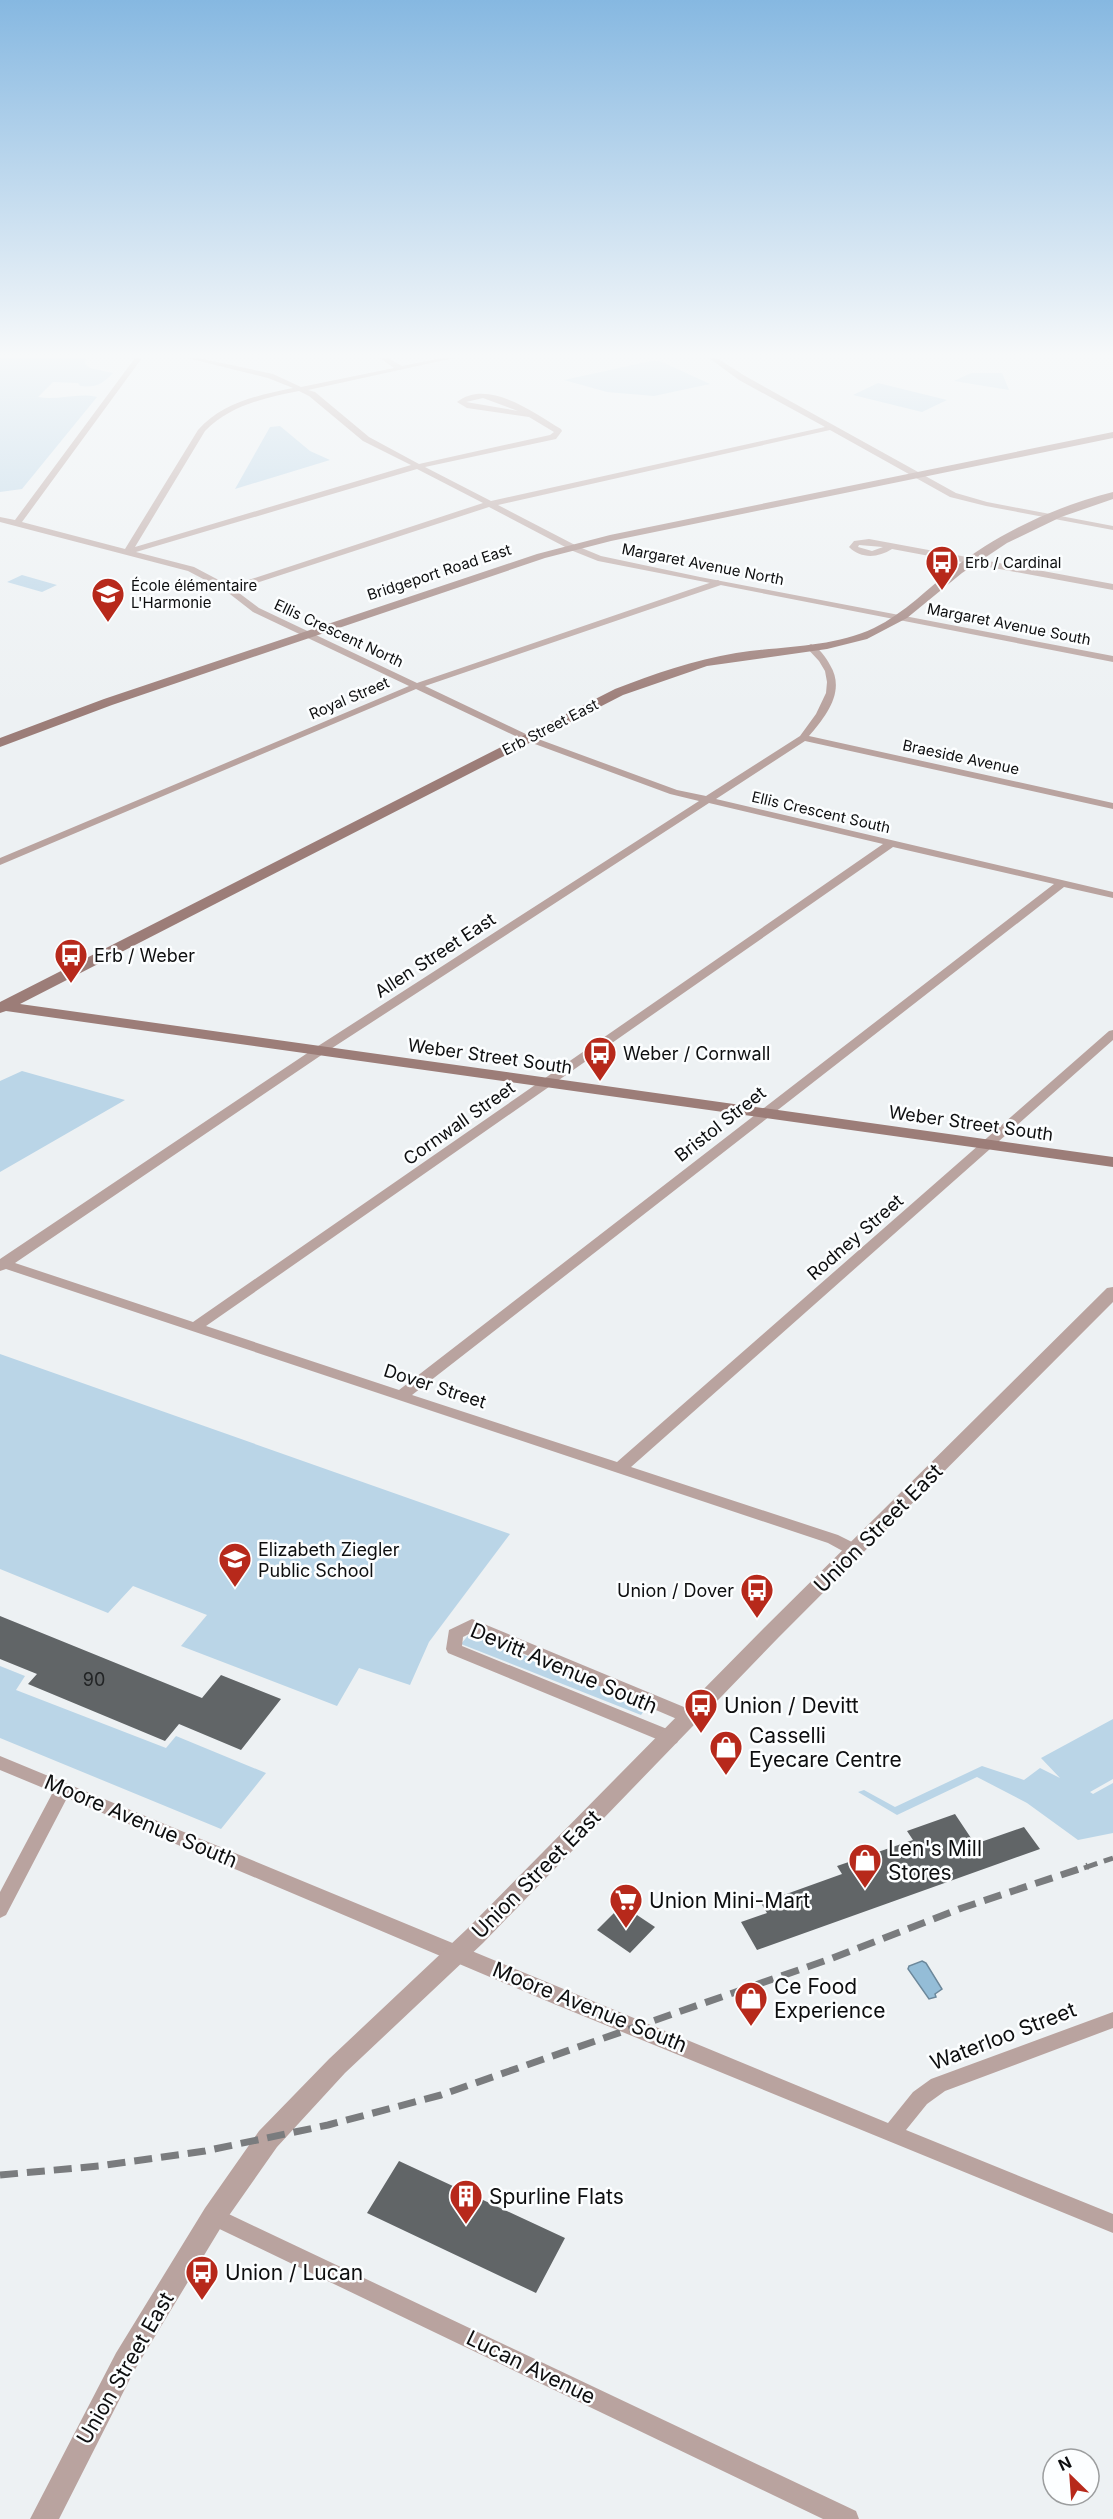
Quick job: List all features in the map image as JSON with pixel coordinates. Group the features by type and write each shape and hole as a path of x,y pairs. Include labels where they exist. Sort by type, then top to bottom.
{"main road":[{"name":"Bridgeport Road East","path":"0,743 82,711 572,547 914,476"},
{"name":"Erb Street East","path":"1,1007 619,692 685,668 738,656 811,647 862,637 899,618 971,560 1052,516 1113,495"},
{"name":"Weber Street South","path":"1,1007 1113,1162"}],"street":[{"path":"17,523 52,476"},
{"path":"128,552 174,476"},
{"path":"128,552 386,476"},
{"name":"Margaret Avenue North","path":"436,476 572,547 598,558 899,618"},
{"path":"229,589 489,504 617,476"},
{"path":"918,476 953,495 1113,528"},
{"name":"Ellis Crescent North","path":"0,519 191,569 229,589 256,610 528,738"},
{"path":"890,546 1113,587"},
{"name":"Royal Street","path":"0,862 416,686 718,583"},
{"name":"Margaret Avenue South","path":"899,618 1113,659"},
{"name":"Allen Street East","path":"1,1265 320,1052 803,738 828,707 833,688 828,669 811,647"},
{"name":"Ellis Crescent South","path":"528,738 705,801 1113,895"},
{"name":"Braeside Avenue","path":"803,738 1113,806"},
{"name":"Cornwall Street","path":"194,1328 891,844"},
{"name":"Bristol Street","path":"401,1396 1062,883"},
{"name":"Rodney Street","path":"620,1468 1113,1034"},
{"name":"Dover Street","path":"1,1265 833,1539 856,1551"},
{"name":"Union Street East","path":"44,2519 125,2362 214,2216 268,2139 338,2066 458,1953 771,1633 856,1551 1113,1292"},
{"name":"Devitt Avenue South","path":"671,1737 454,1649 455,1634 472,1625 690,1717"},
{"name":"Moore Avenue South","path":"0,1762 561,1998 1113,2224"},
{"path":"0,1910 63,1789"},
{"name":"Waterloo Street","path":"892,2132 920,2098 938,2085 1113,2020"},
{"name":"Lucan Avenue","path":"214,2216 848,2519"}],"shaded area":[{"path":"0,476 33,476 22,489 0,492"},
{"path":"243,476 279,476 235,489"},
{"path":"22,575 57,585 42,592 7,582"},
{"path":"22,1071 125,1100 0,1172 0,1081"},
{"path":"0,1354 510,1534 429,1642 410,1685 359,1668 337,1706 181,1646 207,1615 133,1586 108,1613 0,1569"},
{"path":"470,1633 648,1706 641,1715 461,1644"},
{"path":"0,1666 25,1676 16,1690 166,1748 176,1736 266,1773 221,1829 0,1738"},
{"path":"1113,1719 1113,1779 1090,1792 1093,1794 1113,1783 1113,1833 1078,1840 1027,1803 977,1777 897,1815 858,1792 864,1790 895,1807 982,1766 1024,1780 1040,1768 1060,1778 1041,1758"},
{"path":"922,1961 926,1963 942,1989 935,1994 936,1997 929,1999 908,1969 909,1966"}],"building":[{"path":"0,1616 202,1698 221,1675 281,1699 241,1750 179,1724 165,1741 28,1684 37,1674 0,1659"},
{"name":"Len's Mill Stores","path":"955,1814 975,1844 1024,1827 1040,1849 757,1950 741,1922 767,1913 761,1903 842,1874 837,1866 913,1840 907,1831"},
{"name":"Union Mini-Mart","path":"622,1905 655,1927 630,1953 597,1930"},
{"name":"Spurline Flats","path":"399,2161 565,2238 536,2293 367,2213"}],"railway":[{"path":"1084,1868 1113,1858"},
{"path":"0,2175 99,2166 205,2151 328,2125 441,2095 830,1959 962,1908 1088,1866"}],"place":[{"name":"Erb / Cardinal","path":"942,591"},
{"name":"École élémentaire L'Harmonie","path":"108,623"},
{"name":"Erb / Weber","path":"71,984"},
{"name":"Weber / Cornwall","path":"600,1082"},
{"name":"Elizabeth Ziegler Public School","path":"235,1588"},
{"name":"Union / Dover","path":"757,1619"},
{"name":"Union / Devitt","path":"701,1734"},
{"name":"Casselli Eyecare Centre","path":"726,1776"},
{"name":"Len's Mill Stores","path":"865,1889"},
{"name":"Union Mini-Mart","path":"626,1929"},
{"name":"Ce Food Experience","path":"751,2027"},
{"name":"Spurline Flats","path":"466,2225"},
{"name":"Union / Lucan","path":"202,2301"}]}
